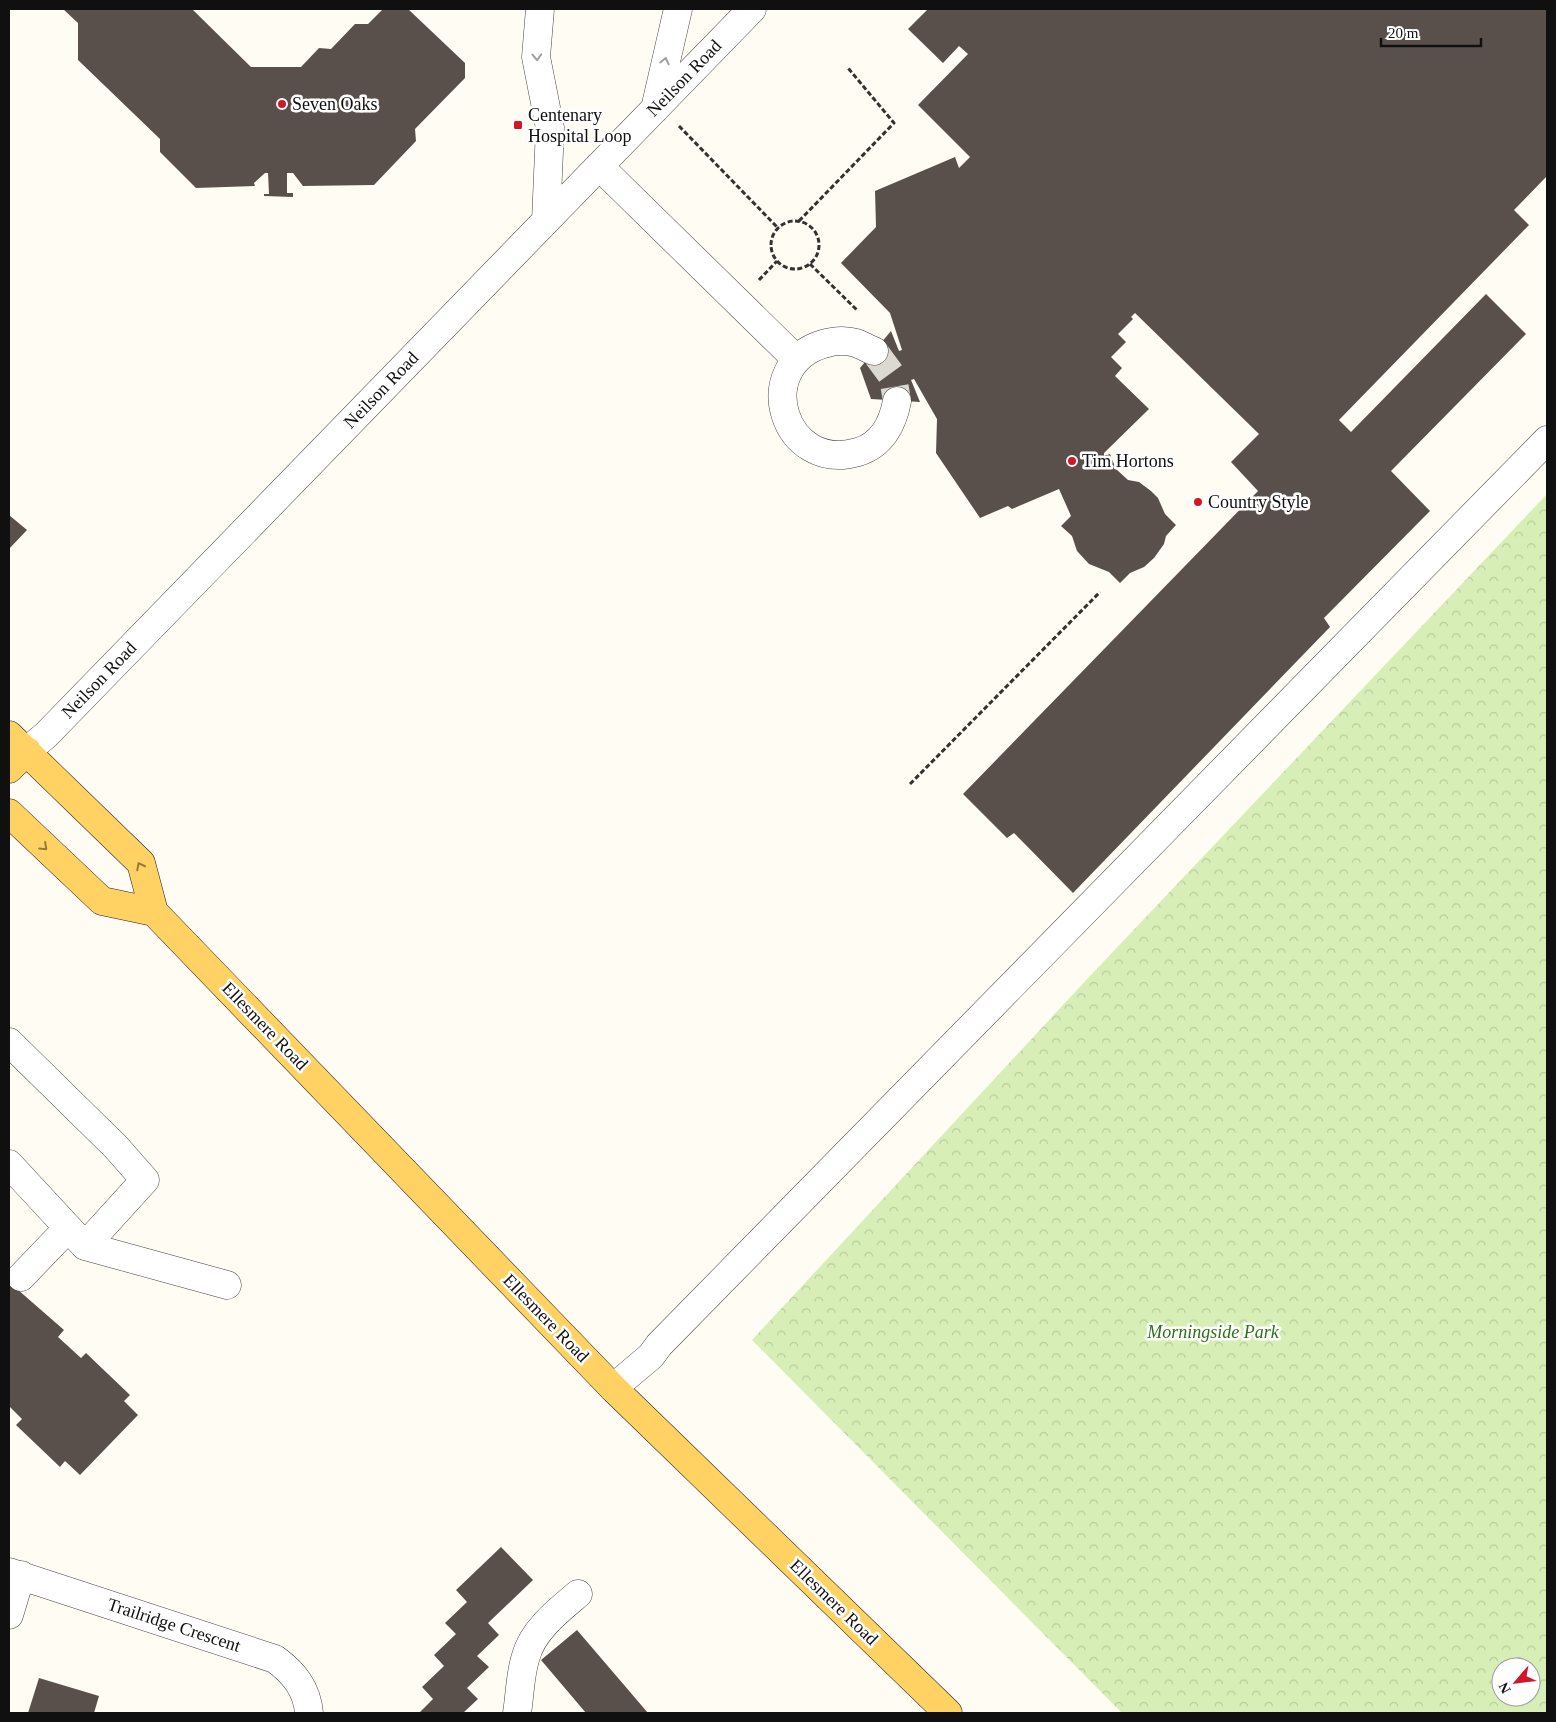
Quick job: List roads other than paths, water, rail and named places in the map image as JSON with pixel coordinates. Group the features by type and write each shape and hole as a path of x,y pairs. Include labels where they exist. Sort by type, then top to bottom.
{"main road":[{"name":"Ellesmere Road","path":"15,752 141,863 154,912 613,1388 948,1713"},
{"path":"9,813 102,901 154,912"}],"street":[{"path":"540,9 536,57 550,128 546,221"},
{"path":"657,107 678,9"},
{"name":"Neilson Road","path":"15,752 46,735 752,9"},
{"path":"599,166 796,359"},
{"path":"870,350 856,343 834,341 812,347 796,359 784,381 782,404 788,425 803,443 817,451 845,456 866,450 884,435 894,415 897,401"},
{"path":"613,1388 651,1356 687,1316 1547,440"},
{"path":"9,1042 116,1147 145,1180 76,1237 21,1277"},
{"path":"9,1164 76,1237 227,1285"},
{"path":"9,1615 15,1574"},
{"name":"Trailridge Crescent","path":"15,1574 275,1659 290,1670 301,1686 309,1713"},
{"path":"517,1713 526,1655 537,1636 555,1613 578,1594"}],"tunnel":[{"path":"874,351 893,377 897,401"}],"place":[{"name":"Seven Oaks","path":"282,104"},
{"name":"Centenary Hospital Loop","path":"518,125"},
{"name":"Tim Hortons","path":"1072,461"},
{"name":"Country Style","path":"1198,502"}],"park label":[{"name":"Morningside Park","path":"1213,1332"}]}
